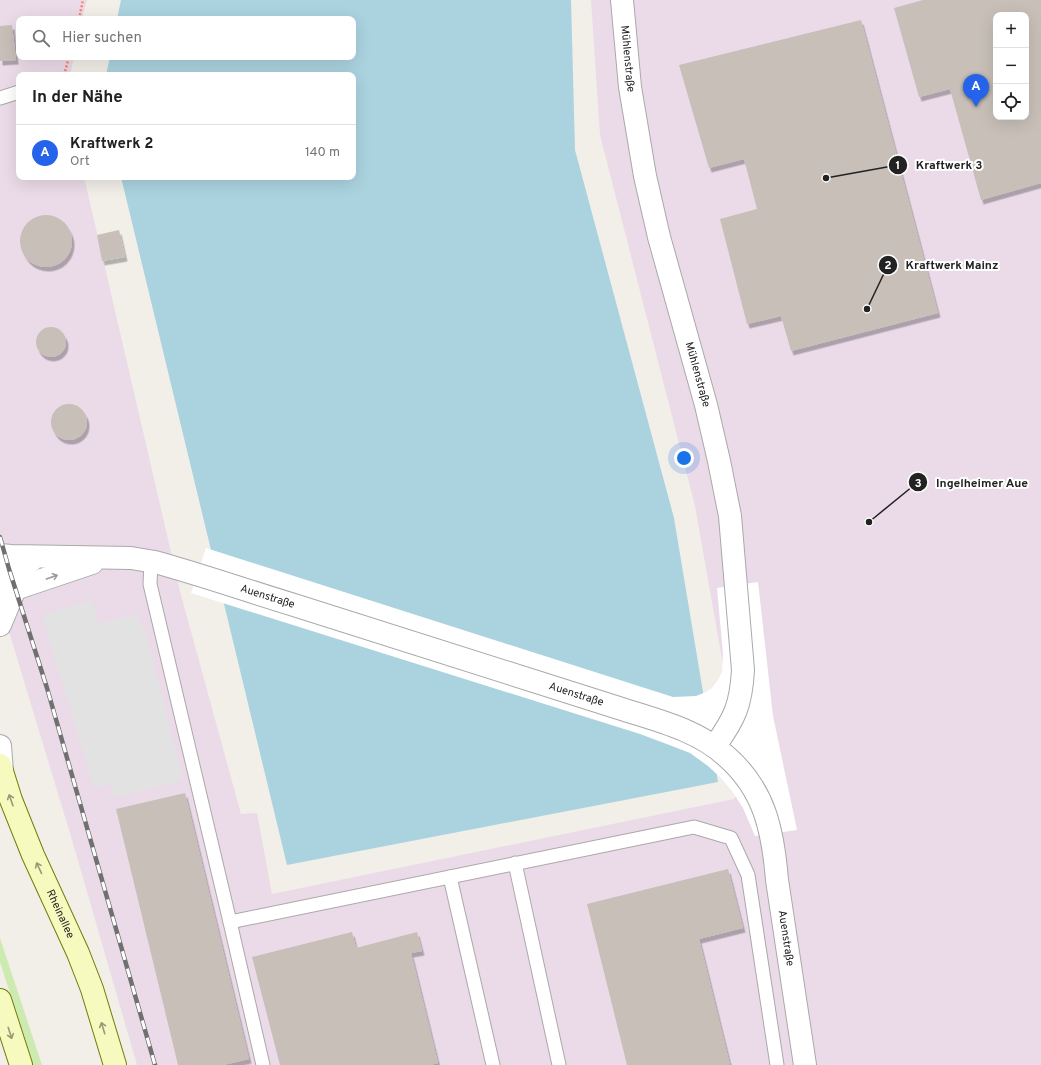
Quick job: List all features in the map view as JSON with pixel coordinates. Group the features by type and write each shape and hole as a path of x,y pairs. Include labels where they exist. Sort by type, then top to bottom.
{"main road":[{"name":"Rheinallee","path":"1,768 33,855 78,953 92,989 115,1065"},
{"path":"0,1000 21,1065"}],"street":[{"name":"Mühlenstraße","path":"622,0 630,87 645,176 659,237 706,405 730,516 743,670 742,692 737,710 715,746"},
{"name":"Auenstraße","path":"0,555 131,558 151,561 665,723 715,746 727,756 747,778 762,805 771,834 805,1065"},
{"name":"Auenstraße","path":"0,572 46,557"},
{"name":"Auenstraße","path":"0,625 8,592 108,558"},
{"path":"0,746 1,768"}],"lane":[{"path":"0,98 16,93"},
{"path":"151,561 150,584 263,1065"},
{"path":"230,922 694,827 731,838 748,875 778,1065"},
{"path":"515,863 559,1065"},
{"path":"450,877 493,1065"}],"path":[{"path":"79,16 83,0"},
{"path":"65,72 68,60"}],"shaded area":[{"path":"0,0 87,0 83,16 16,16 16,60 73,60 71,72 16,72 16,180 85,180 181,595 241,814 257,813 272,894 734,799 744,784 695,506 600,135 591,0 1041,0 1041,1065 137,1065 72,840 0,602"},
{"path":"92,600 99,624 138,614 142,630 145,629 183,780 114,798 111,783 94,788 42,615"}],"green space":[{"path":"0,938 42,1065 33,1065 0,962"}],"water":[{"path":"121,0 571,0 575,150 674,518 718,782 287,865 122,180 356,180 356,72 107,72 109,60 356,60 356,16 118,16"}],"pier":[{"path":"206,548 673,697 696,696 706,692 712,688 722,672 723,654 717,588 758,582 773,716 797,830 755,836 743,808 732,791 708,766 690,753 640,734 191,593"}],"building":[{"path":"923,0 1041,0 1041,183 981,200 950,89 919,97 894,8"},
{"path":"861,20 938,313 791,351 781,316 747,324 720,219 757,209 744,159 709,168 679,65"},
{"path":"12,25 16,60 0,61 0,26"},
{"path":"41,215 51,215 65,222 72,236 72,246 65,260 51,267 41,267 31,263 24,256 20,246 20,236 24,226 31,219"},
{"path":"119,230 125,257 102,261 97,235"},
{"path":"51,327 62,331 66,342 62,353 51,357 40,353 36,342 40,331"},
{"path":"69,404 79,407 84,412 87,422 84,432 79,437 69,440 59,437 54,432 51,422 54,412 59,407"},
{"path":"185,793 249,1059 223,1065 178,1065 116,809"},
{"path":"728,869 743,928 699,939 730,1065 627,1065 587,904"},
{"path":"352,932 356,948 417,932 422,951 411,953 438,1063 430,1065 280,1065 252,957"}],"railway":[{"path":"0,537 47,688 155,1065"}],"place":[{"name":"Kraftwerk 2","path":"976,107"},
{"name":"Kraftwerk 3","path":"826,178"},
{"name":"Kraftwerk Mainz","path":"867,309"},
{"name":"Ingelheimer Aue","path":"869,522"}]}
